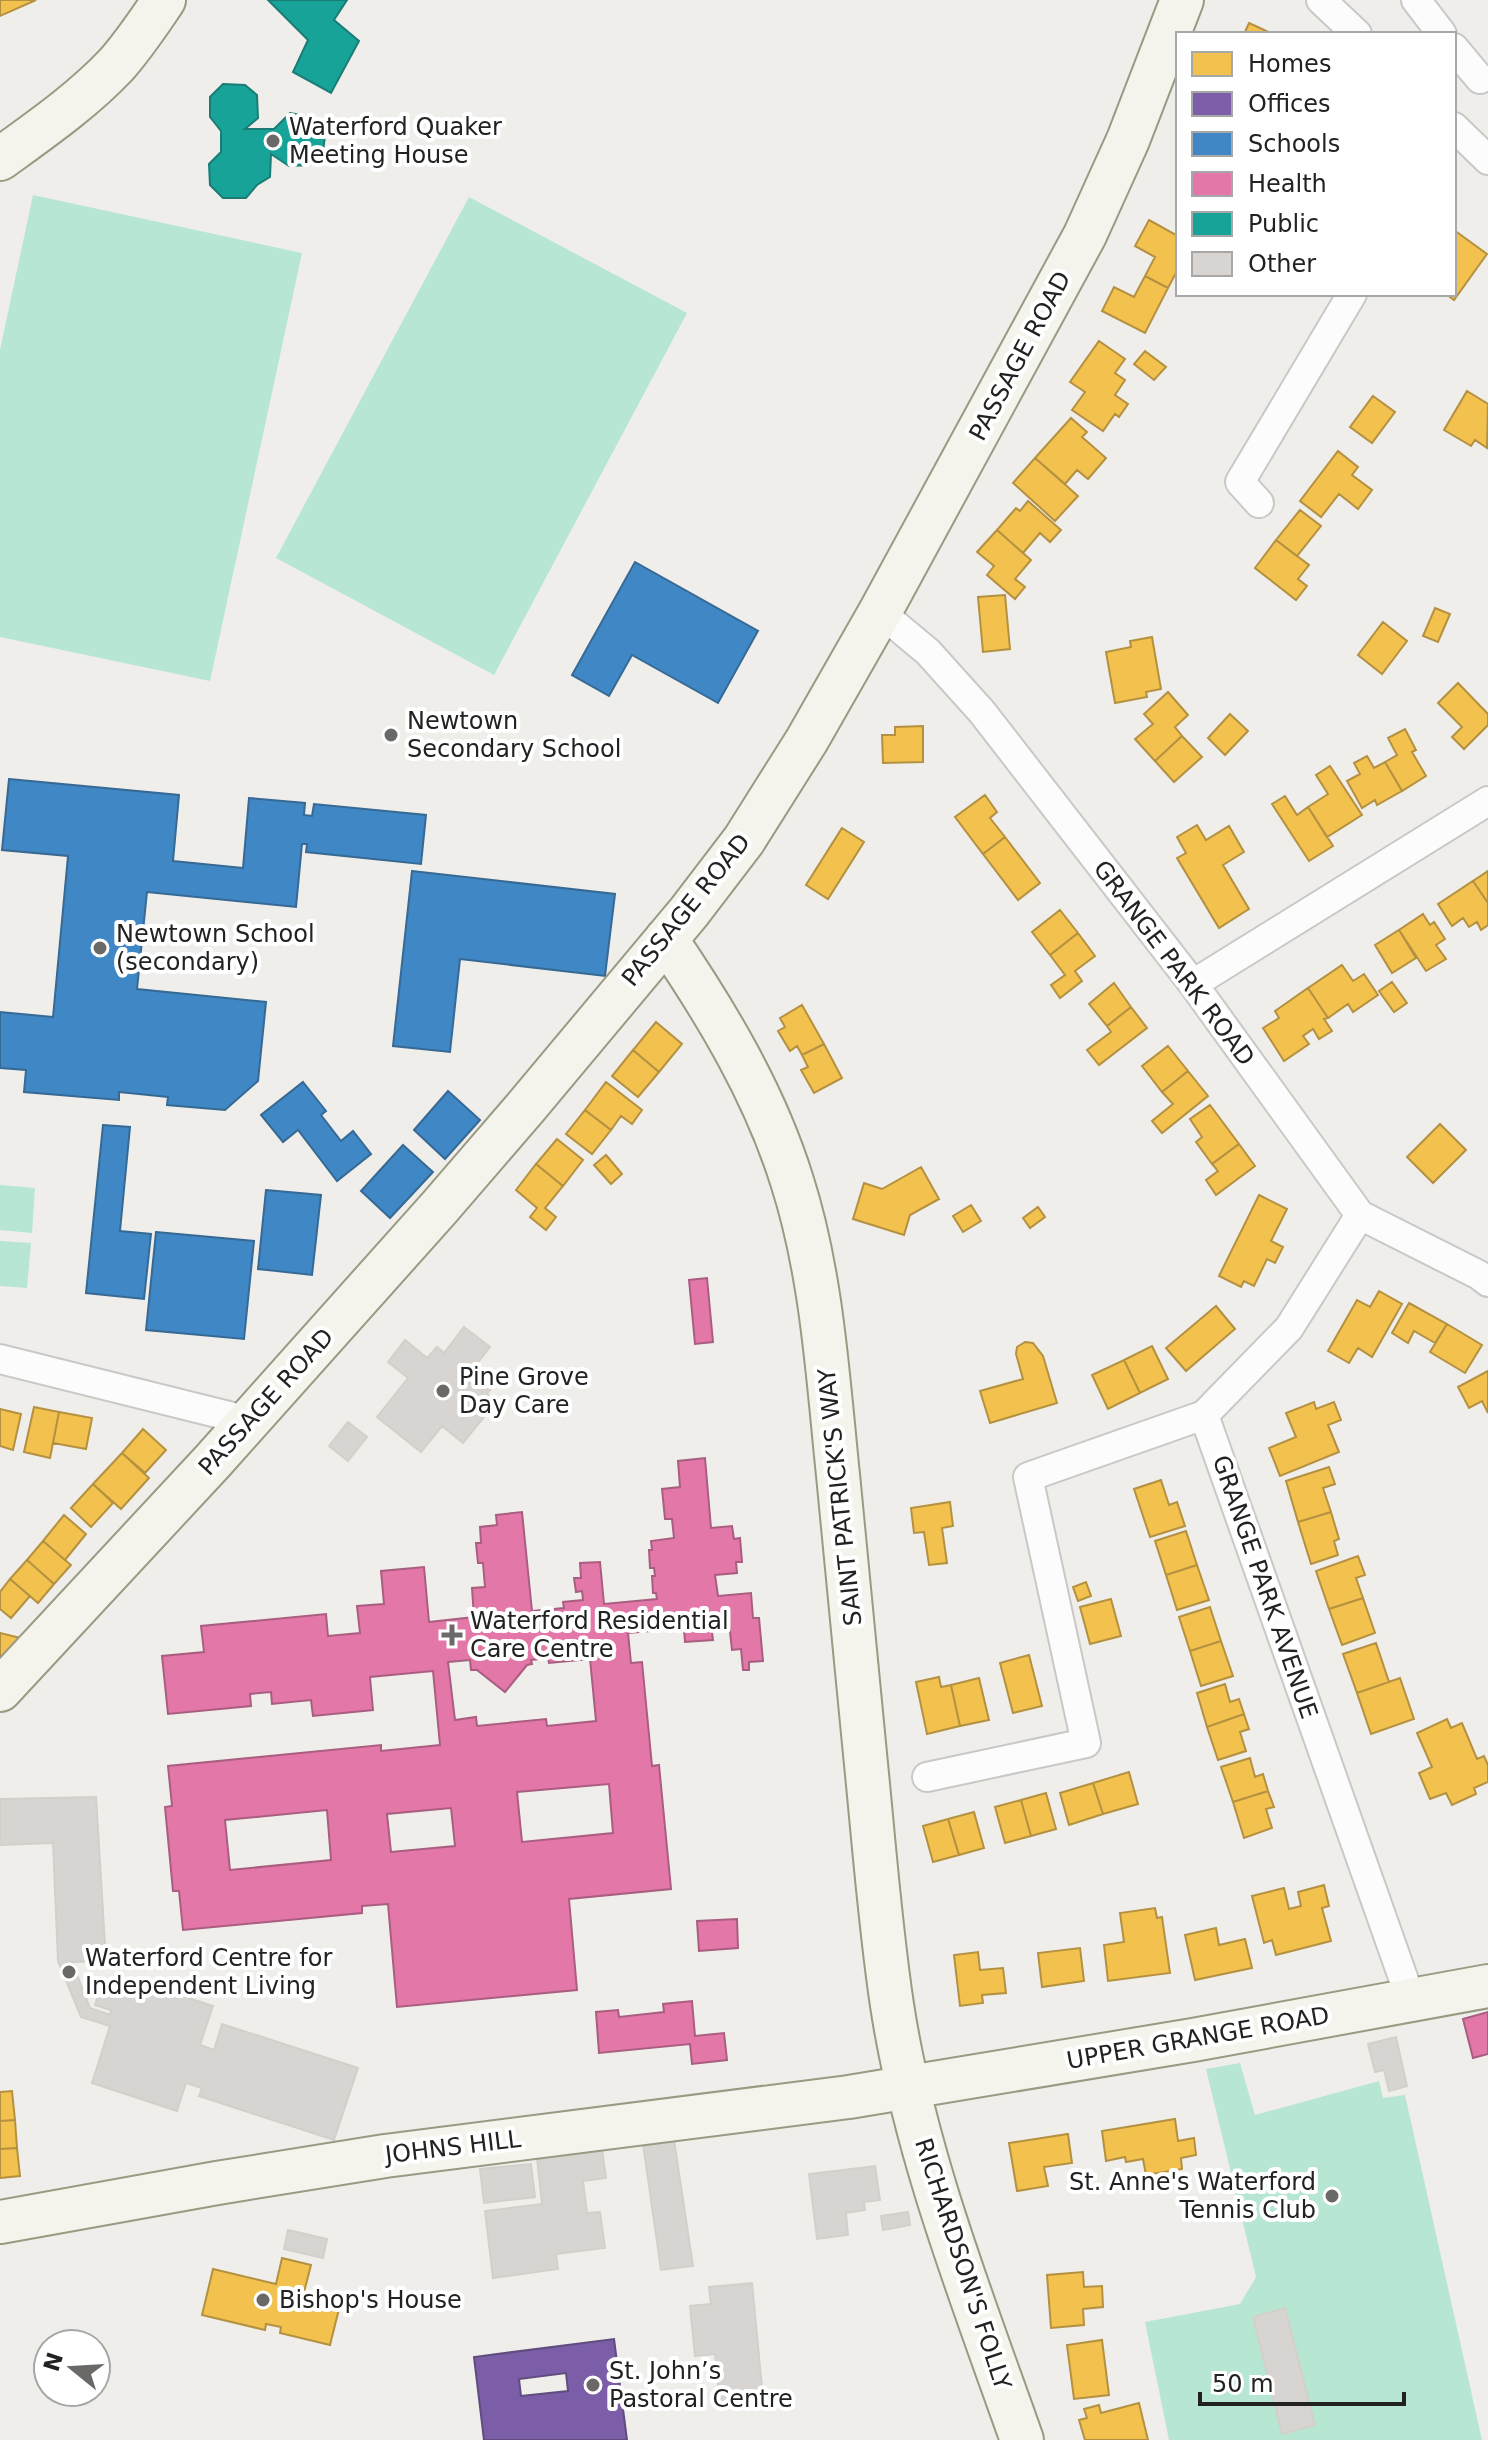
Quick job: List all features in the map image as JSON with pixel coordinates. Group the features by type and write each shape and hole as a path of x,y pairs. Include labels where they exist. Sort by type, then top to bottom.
{"main road":[{"path":"0,159 105,76 164,0"},
{"name":"PASSAGE ROAD","path":"0,1690 249,1421 526,1107 709,888 744,840 807,740 880,612 1101,202 1182,0"},
{"name":"SAINT PATRICK'S WAY","path":"666,939 713,1012 760,1101 792,1181 804,1224 825,1352 886,1960 908,2087"},
{"name":"UPPER GRANGE ROAD","path":"908,2087 1488,1986"},
{"name":"JOHNS HILL","path":"0,2222 385,2156 908,2087"},
{"name":"RICHARDSON'S FOLLY","path":"908,2087 941,2203 1022,2440"}],"street":[{"path":"1321,0 1355,32"},
{"path":"1416,0 1440,32"},
{"path":"1456,50 1480,79"},
{"path":"1456,129 1488,160"},
{"path":"1259,503 1240,482 1351,296"},
{"name":"GRANGE PARK ROAD","path":"880,612 952,676 1193,984 1360,1215 1488,1282"},
{"path":"1193,984 1488,801"},
{"path":"927,1777 1086,1743 1028,1477 1204,1415 1289,1328 1360,1215"},
{"path":"0,1359 249,1421"},
{"name":"GRANGE PARK AVENUE","path":"1204,1415 1411,2000"}],"green space":[{"path":"33,195 302,253 210,681 0,637 0,350"},
{"path":"469,197 687,313 494,675 276,558"},
{"path":"0,1185 35,1188 32,1233 0,1230"},
{"path":"0,1241 31,1243 27,1288 0,1286"},
{"name":"St. Anne's Waterford Tennis Club","path":"1240,2063 1255,2115 1379,2081 1383,2098 1405,2095 1482,2440 1169,2440 1145,2322 1240,2304 1256,2277 1206,2069"}],"building: Homes":[{"path":"0,0 36,0 0,16"},
{"path":"1249,23 1269,32 1245,32"},
{"path":"1149,220 1176,235 1176,273 1168,288 1145,276 1155,257 1135,246"},
{"path":"1456,231 1487,254 1454,300 1449,296 1456,296"},
{"path":"1145,276 1168,288 1145,333 1102,311 1114,287 1134,297"},
{"path":"1099,341 1125,359 1115,373 1125,380 1115,395 1128,404 1119,417 1115,414 1103,431 1072,410 1085,392 1070,382"},
{"path":"1145,351 1166,367 1154,380 1134,364"},
{"path":"1467,391 1488,404 1487,448 1475,440 1471,446 1444,430"},
{"path":"1373,396 1395,412 1372,443 1350,427"},
{"path":"1071,418 1087,432 1082,437 1106,458 1088,479 1077,470 1065,484 1035,458"},
{"path":"1338,451 1358,467 1352,475 1372,490 1358,509 1339,494 1321,517 1300,501"},
{"path":"1035,458 1078,496 1055,521 1013,483"},
{"path":"1028,501 1061,530 1050,542 1040,533 1023,553 997,530 1016,508 1020,511"},
{"path":"1300,510 1321,526 1297,556 1276,540"},
{"path":"997,530 1031,560 1015,579 1025,587 1015,599 987,575 994,566 977,552"},
{"path":"1276,540 1309,565 1298,579 1307,586 1296,600 1255,568"},
{"path":"1005,595 1010,649 983,652 978,597"},
{"path":"1435,608 1450,614 1438,642 1423,636"},
{"path":"1383,622 1407,641 1382,674 1358,655"},
{"path":"1152,637 1161,689 1146,692 1147,697 1115,703 1106,652 1131,647 1130,641"},
{"path":"1458,683 1488,714 1488,725 1464,749 1452,737 1462,727 1438,703"},
{"path":"1168,692 1188,715 1175,727 1182,736 1155,761 1135,739 1153,724 1144,714"},
{"path":"1230,714 1248,731 1225,755 1208,738"},
{"path":"923,726 923,762 883,763 882,735 895,735 895,727"},
{"path":"1405,729 1416,750 1412,752 1426,776 1402,791 1385,762 1397,755 1388,738"},
{"path":"1182,736 1202,757 1174,782 1155,761"},
{"path":"1367,756 1374,768 1385,762 1402,791 1377,805 1375,800 1362,808 1347,781 1360,774 1354,763"},
{"path":"1330,766 1362,815 1327,837 1308,807 1328,794 1316,775"},
{"path":"985,795 997,812 990,818 1005,837 983,854 955,817"},
{"path":"1285,796 1297,815 1308,807 1333,846 1309,861 1272,804"},
{"path":"1197,825 1206,840 1229,826 1244,852 1223,865 1249,909 1219,928 1177,858 1186,853 1177,837"},
{"path":"842,828 864,842 828,899 806,885"},
{"path":"1005,837 1040,883 1018,900 983,854"},
{"path":"1488,871 1488,903 1473,881"},
{"path":"1473,881 1488,903 1488,925 1481,930 1477,922 1469,927 1463,918 1452,926 1438,904"},
{"path":"1060,910 1078,933 1050,955 1032,932"},
{"path":"1423,914 1430,925 1434,922 1445,939 1436,945 1446,959 1426,971 1399,930"},
{"path":"1399,930 1416,958 1392,973 1375,945"},
{"path":"1078,933 1095,956 1075,971 1082,981 1060,998 1051,985 1065,975 1050,955"},
{"path":"1342,965 1353,981 1364,974 1378,995 1353,1012 1348,1004 1328,1018 1308,988"},
{"path":"1392,982 1407,1003 1394,1012 1379,991"},
{"path":"1114,983 1131,1007 1107,1026 1089,1004"},
{"path":"1308,988 1328,1018 1324,1019 1332,1031 1319,1039 1313,1029 1303,1036 1309,1044 1284,1061 1263,1028 1279,1018 1275,1011"},
{"path":"802,1005 824,1044 802,1055 797,1046 790,1051 778,1031 785,1027 780,1018"},
{"path":"1131,1007 1147,1028 1099,1065 1087,1050 1111,1032 1107,1026"},
{"path":"656,1022 682,1044 659,1072 633,1050"},
{"path":"824,1044 842,1078 814,1093 801,1070 808,1067 802,1055"},
{"path":"1168,1046 1188,1071 1162,1092 1142,1066"},
{"path":"633,1050 659,1072 638,1097 612,1076"},
{"path":"1188,1071 1208,1096 1162,1133 1152,1121 1173,1104 1162,1092"},
{"path":"606,1082 642,1110 632,1124 621,1116 611,1130 585,1110"},
{"path":"1210,1105 1239,1144 1212,1164 1196,1142 1202,1137 1190,1119"},
{"path":"585,1110 611,1130 592,1154 566,1134"},
{"path":"1440,1124 1466,1150 1433,1183 1407,1157"},
{"path":"557,1139 583,1160 563,1186 536,1164"},
{"path":"1239,1144 1255,1166 1216,1195 1206,1180 1218,1171 1212,1164"},
{"path":"606,1155 622,1174 611,1184 594,1165"},
{"path":"536,1164 563,1186 545,1208 556,1217 546,1230 530,1217 537,1208 516,1190"},
{"path":"921,1167 939,1199 910,1215 904,1235 853,1219 864,1183 882,1189"},
{"path":"1259,1195 1287,1209 1271,1241 1283,1247 1275,1263 1267,1259 1254,1286 1244,1281 1241,1287 1219,1276"},
{"path":"971,1205 981,1221 963,1232 953,1216"},
{"path":"1038,1207 1045,1217 1030,1228 1023,1218"},
{"path":"1379,1291 1402,1304 1372,1357 1358,1348 1349,1363 1328,1351 1357,1300 1370,1307"},
{"path":"1409,1303 1447,1324 1435,1343 1414,1331 1408,1343 1392,1333"},
{"path":"1216,1306 1235,1329 1186,1371 1166,1348"},
{"path":"1447,1324 1482,1345 1465,1373 1430,1352"},
{"path":"1025,1342 1033,1343 1043,1356 1057,1403 990,1423 980,1391 1023,1379 1016,1354 1017,1347"},
{"path":"1152,1346 1168,1379 1140,1393 1124,1360"},
{"path":"1124,1360 1140,1393 1108,1409 1092,1375"},
{"path":"1488,1371 1488,1413 1482,1401 1469,1408 1458,1387"},
{"path":"1314,1402 1316,1409 1334,1402 1341,1420 1328,1425 1339,1452 1280,1476 1269,1448 1296,1437 1286,1413"},
{"path":"34,1407 59,1412 50,1458 24,1452"},
{"path":"0,1409 21,1414 13,1450 0,1446"},
{"path":"59,1412 92,1418 86,1449 53,1443"},
{"path":"143,1429 166,1450 145,1473 122,1453"},
{"path":"122,1453 149,1478 121,1509 93,1484"},
{"path":"1329,1467 1335,1484 1323,1488 1331,1512 1298,1522 1286,1481"},
{"path":"1161,1480 1169,1505 1177,1502 1185,1526 1150,1537 1134,1489"},
{"path":"93,1484 113,1503 91,1527 71,1508"},
{"path":"950,1502 953,1526 942,1528 947,1563 929,1565 924,1532 914,1533 911,1508"},
{"path":"1331,1512 1339,1539 1334,1541 1338,1555 1311,1564 1298,1522"},
{"path":"64,1515 86,1534 65,1560 43,1541"},
{"path":"1186,1531 1197,1565 1166,1575 1155,1541"},
{"path":"43,1541 71,1565 54,1584 27,1560"},
{"path":"1358,1556 1365,1575 1356,1578 1363,1598 1329,1609 1316,1571"},
{"path":"27,1560 54,1584 38,1603 10,1579"},
{"path":"1197,1565 1209,1600 1177,1610 1166,1575"},
{"path":"10,1579 30,1596 11,1618 0,1609 0,1592"},
{"path":"1086,1582 1091,1596 1078,1601 1073,1587"},
{"path":"1363,1598 1375,1633 1342,1645 1329,1609"},
{"path":"1111,1599 1121,1636 1090,1644 1080,1607"},
{"path":"1210,1607 1221,1641 1190,1651 1179,1617"},
{"path":"0,1633 29,1640 7,1663 0,1657"},
{"path":"1221,1641 1233,1676 1201,1686 1190,1651"},
{"path":"1376,1643 1389,1682 1357,1693 1343,1654"},
{"path":"1029,1655 1042,1706 1013,1713 1000,1663"},
{"path":"939,1677 941,1687 951,1685 960,1726 927,1734 916,1682"},
{"path":"979,1678 989,1720 960,1726 951,1685"},
{"path":"1400,1678 1414,1719 1371,1734 1357,1693"},
{"path":"1225,1684 1230,1702 1239,1699 1244,1714 1207,1727 1197,1693"},
{"path":"1244,1714 1249,1729 1240,1732 1246,1751 1218,1760 1207,1727"},
{"path":"1447,1719 1451,1728 1462,1723 1477,1759 1484,1756 1488,1765 1488,1782 1474,1788 1476,1794 1452,1805 1446,1793 1430,1799 1419,1773 1432,1767 1417,1733"},
{"path":"1250,1758 1255,1777 1263,1774 1268,1791 1233,1802 1221,1767"},
{"path":"1129,1772 1138,1804 1103,1814 1093,1783"},
{"path":"1093,1783 1103,1814 1069,1825 1060,1793"},
{"path":"1268,1791 1274,1807 1266,1809 1272,1828 1244,1838 1233,1802"},
{"path":"1046,1793 1056,1829 1031,1836 1021,1800"},
{"path":"1021,1800 1031,1836 1005,1843 995,1807"},
{"path":"974,1812 984,1848 959,1855 948,1819"},
{"path":"948,1819 959,1855 933,1862 923,1826"},
{"path":"1324,1885 1329,1906 1322,1908 1331,1941 1276,1955 1272,1940 1264,1943 1252,1896 1284,1888 1289,1909 1301,1906 1298,1892"},
{"path":"1155,1908 1157,1918 1162,1917 1170,1973 1108,1981 1104,1945 1124,1942 1120,1913"},
{"path":"1216,1928 1219,1945 1245,1939 1252,1968 1195,1980 1185,1935"},
{"path":"1080,1948 1084,1981 1042,1987 1038,1953"},
{"path":"978,1952 980,1970 1003,1968 1006,1993 982,1995 983,2003 960,2006 954,1955"},
{"path":"12,2091 15,2120 0,2121 0,2092"},
{"path":"1175,2119 1178,2141 1194,2138 1196,2155 1181,2158 1182,2169 1146,2175 1143,2159 1126,2162 1125,2157 1106,2161 1102,2131"},
{"path":"15,2120 17,2148 0,2149 0,2121"},
{"path":"1068,2134 1072,2163 1044,2167 1048,2186 1017,2191 1009,2143"},
{"path":"17,2148 20,2176 0,2178 0,2149"},
{"name":"Bishop's House","path":"282,2258 311,2265 303,2296 340,2305 330,2345 280,2333 281,2327 266,2324 265,2330 202,2315 213,2269 276,2284"},
{"path":"1083,2272 1084,2287 1102,2286 1103,2307 1083,2309 1084,2325 1051,2328 1047,2275"},
{"path":"1102,2340 1109,2395 1074,2399 1067,2345"},
{"path":"1139,2403 1148,2440 1085,2440 1079,2420 1087,2418 1084,2409 1099,2405 1101,2413"}],"building: Offices":[{"name":"St. John’s Pastoral Centre","path":"614,2339 627,2440 484,2440 474,2357","holes":["566,2373 568,2391 521,2396 519,2379"]}],"building: Schools":[{"path":"635,562 758,631 718,703 632,655 609,696 572,675"},
{"name":"Newtown School (secondary)","path":"9,779 179,795 173,861 243,868 249,798 305,803 304,815 312,816 314,804 426,815 421,864 306,852 307,844 302,844 296,907 147,892 137,989 266,1002 258,1081 225,1110 167,1105 168,1097 119,1092 119,1100 24,1092 26,1070 0,1068 0,1012 53,1017 68,856 2,850"},
{"path":"412,871 615,894 605,976 460,959 450,1052 393,1046"},
{"path":"303,1082 326,1111 321,1115 341,1141 353,1131 371,1154 337,1181 298,1130 283,1142 261,1115"},
{"path":"448,1091 480,1120 445,1159 414,1130"},
{"path":"103,1125 130,1127 120,1231 151,1234 144,1299 86,1293"},
{"path":"403,1145 433,1172 390,1218 361,1191"},
{"path":"266,1190 321,1195 312,1275 258,1269"},
{"path":"156,1232 254,1241 244,1339 146,1330"}],"building: Health":[{"path":"707,1278 713,1342 695,1344 689,1280"},
{"path":"705,1458 711,1528 732,1526 734,1539 740,1538 742,1562 736,1562 737,1573 715,1575 718,1596 751,1593 753,1618 759,1618 763,1661 749,1662 749,1670 743,1670 741,1649 732,1650 729,1623 711,1625 713,1640 685,1642 684,1628 628,1633 631,1663 642,1662 652,1766 659,1765 671,1889 569,1899 577,1990 397,2007 388,1904 362,1906 362,1913 183,1930 179,1891 173,1891 165,1807 172,1806 168,1766 381,1745 381,1751 440,1745 433,1671 370,1677 373,1710 313,1716 311,1700 272,1704 271,1692 250,1694 251,1706 168,1714 162,1656 204,1652 201,1626 326,1614 328,1636 360,1633 357,1606 384,1604 381,1571 424,1567 429,1622 474,1617 472,1588 485,1587 483,1563 478,1563 476,1543 481,1543 480,1527 497,1525 496,1515 522,1512 532,1611 564,1608 563,1602 583,1600 582,1591 576,1592 574,1578 581,1578 580,1563 600,1562 604,1604 657,1599 656,1593 653,1593 652,1576 655,1576 654,1568 650,1568 649,1550 652,1550 651,1541 674,1538 672,1519 665,1519 662,1489 680,1487 678,1461","holes":["548,1658 549,1663 590,1659 596,1721 547,1726 546,1719 477,1726 476,1717 455,1720 448,1662 470,1660 471,1670 477,1670 505,1692 527,1665 532,1664 531,1660","609,1784 613,1833 522,1842 517,1792","451,1808 455,1846 391,1852 387,1814","327,1810 331,1860 230,1870 225,1820"]},
{"path":"737,1919 738,1948 699,1951 697,1921"},
{"path":"692,2001 695,2036 724,2033 727,2060 692,2064 690,2044 599,2053 596,2012 618,2010 619,2017 664,2012 663,2004"},
{"path":"1488,2012 1488,2054 1473,2058 1463,2019"}],"building: Public":[{"path":"268,0 347,0 334,20 359,41 331,93 293,72 308,40"},
{"name":"Waterford Quaker Meeting House","path":"223,84 245,85 257,95 258,118 245,129 274,129 290,113 313,117 326,129 323,151 310,165 289,166 271,154 270,177 257,185 246,198 223,198 210,185 209,164 221,152 221,131 210,117 210,97"}],"building: Other":[{"name":"Pine Grove Day Care","path":"464,1327 490,1347 465,1379 476,1387 481,1382 491,1389 487,1394 496,1402 463,1443 442,1426 421,1452 377,1417 408,1378 388,1362 405,1340 427,1358 437,1347 444,1353"},
{"path":"348,1422 367,1437 348,1461 329,1446"},
{"name":"Waterford Centre for Independent Living","path":"96,1797 106,1961 72,1962 90,2008 110,2015 111,2010 95,2005 98,1995 114,1989 133,1995 138,1982 213,2006 200,2045 214,2050 222,2024 358,2068 334,2140 199,2096 202,2088 186,2083 177,2111 92,2083 110,2026 81,2017 58,1961 53,1843 0,1845 0,1799"},
{"path":"1396,2037 1407,2086 1389,2091 1384,2070 1375,2072 1368,2044"},
{"path":"674,2140 693,2266 661,2270 643,2144"},
{"path":"602,2149 606,2178 583,2181 587,2213 600,2212 605,2248 556,2254 558,2269 493,2278 485,2211 542,2204 537,2158"},
{"path":"531,2164 535,2197 484,2203 480,2169"},
{"path":"875,2166 880,2200 864,2202 865,2210 846,2213 848,2235 817,2239 809,2174"},
{"path":"908,2212 910,2225 883,2230 881,2216"},
{"path":"288,2230 327,2239 323,2258 284,2249"},
{"path":"752,2283 763,2398 720,2403 715,2354 695,2356 690,2306 711,2304 709,2287"},
{"path":"1285,2308 1315,2425 1282,2434 1253,2317"}],"place":[{"name":"Waterford Quaker Meeting House","path":"273,141"},
{"name":"Newtown Secondary School","path":"391,735"},
{"name":"Newtown School (secondary)","path":"100,948"},
{"name":"Pine Grove Day Care","path":"443,1391"},
{"name":"Waterford Residential Care Centre","path":"452,1635"},
{"name":"Waterford Centre for Independent Living","path":"69,1972"},
{"name":"St. Anne's Waterford Tennis Club","path":"1332,2196"},
{"name":"Bishop's House","path":"263,2300"},
{"name":"St. John’s Pastoral Centre","path":"593,2385"}]}
